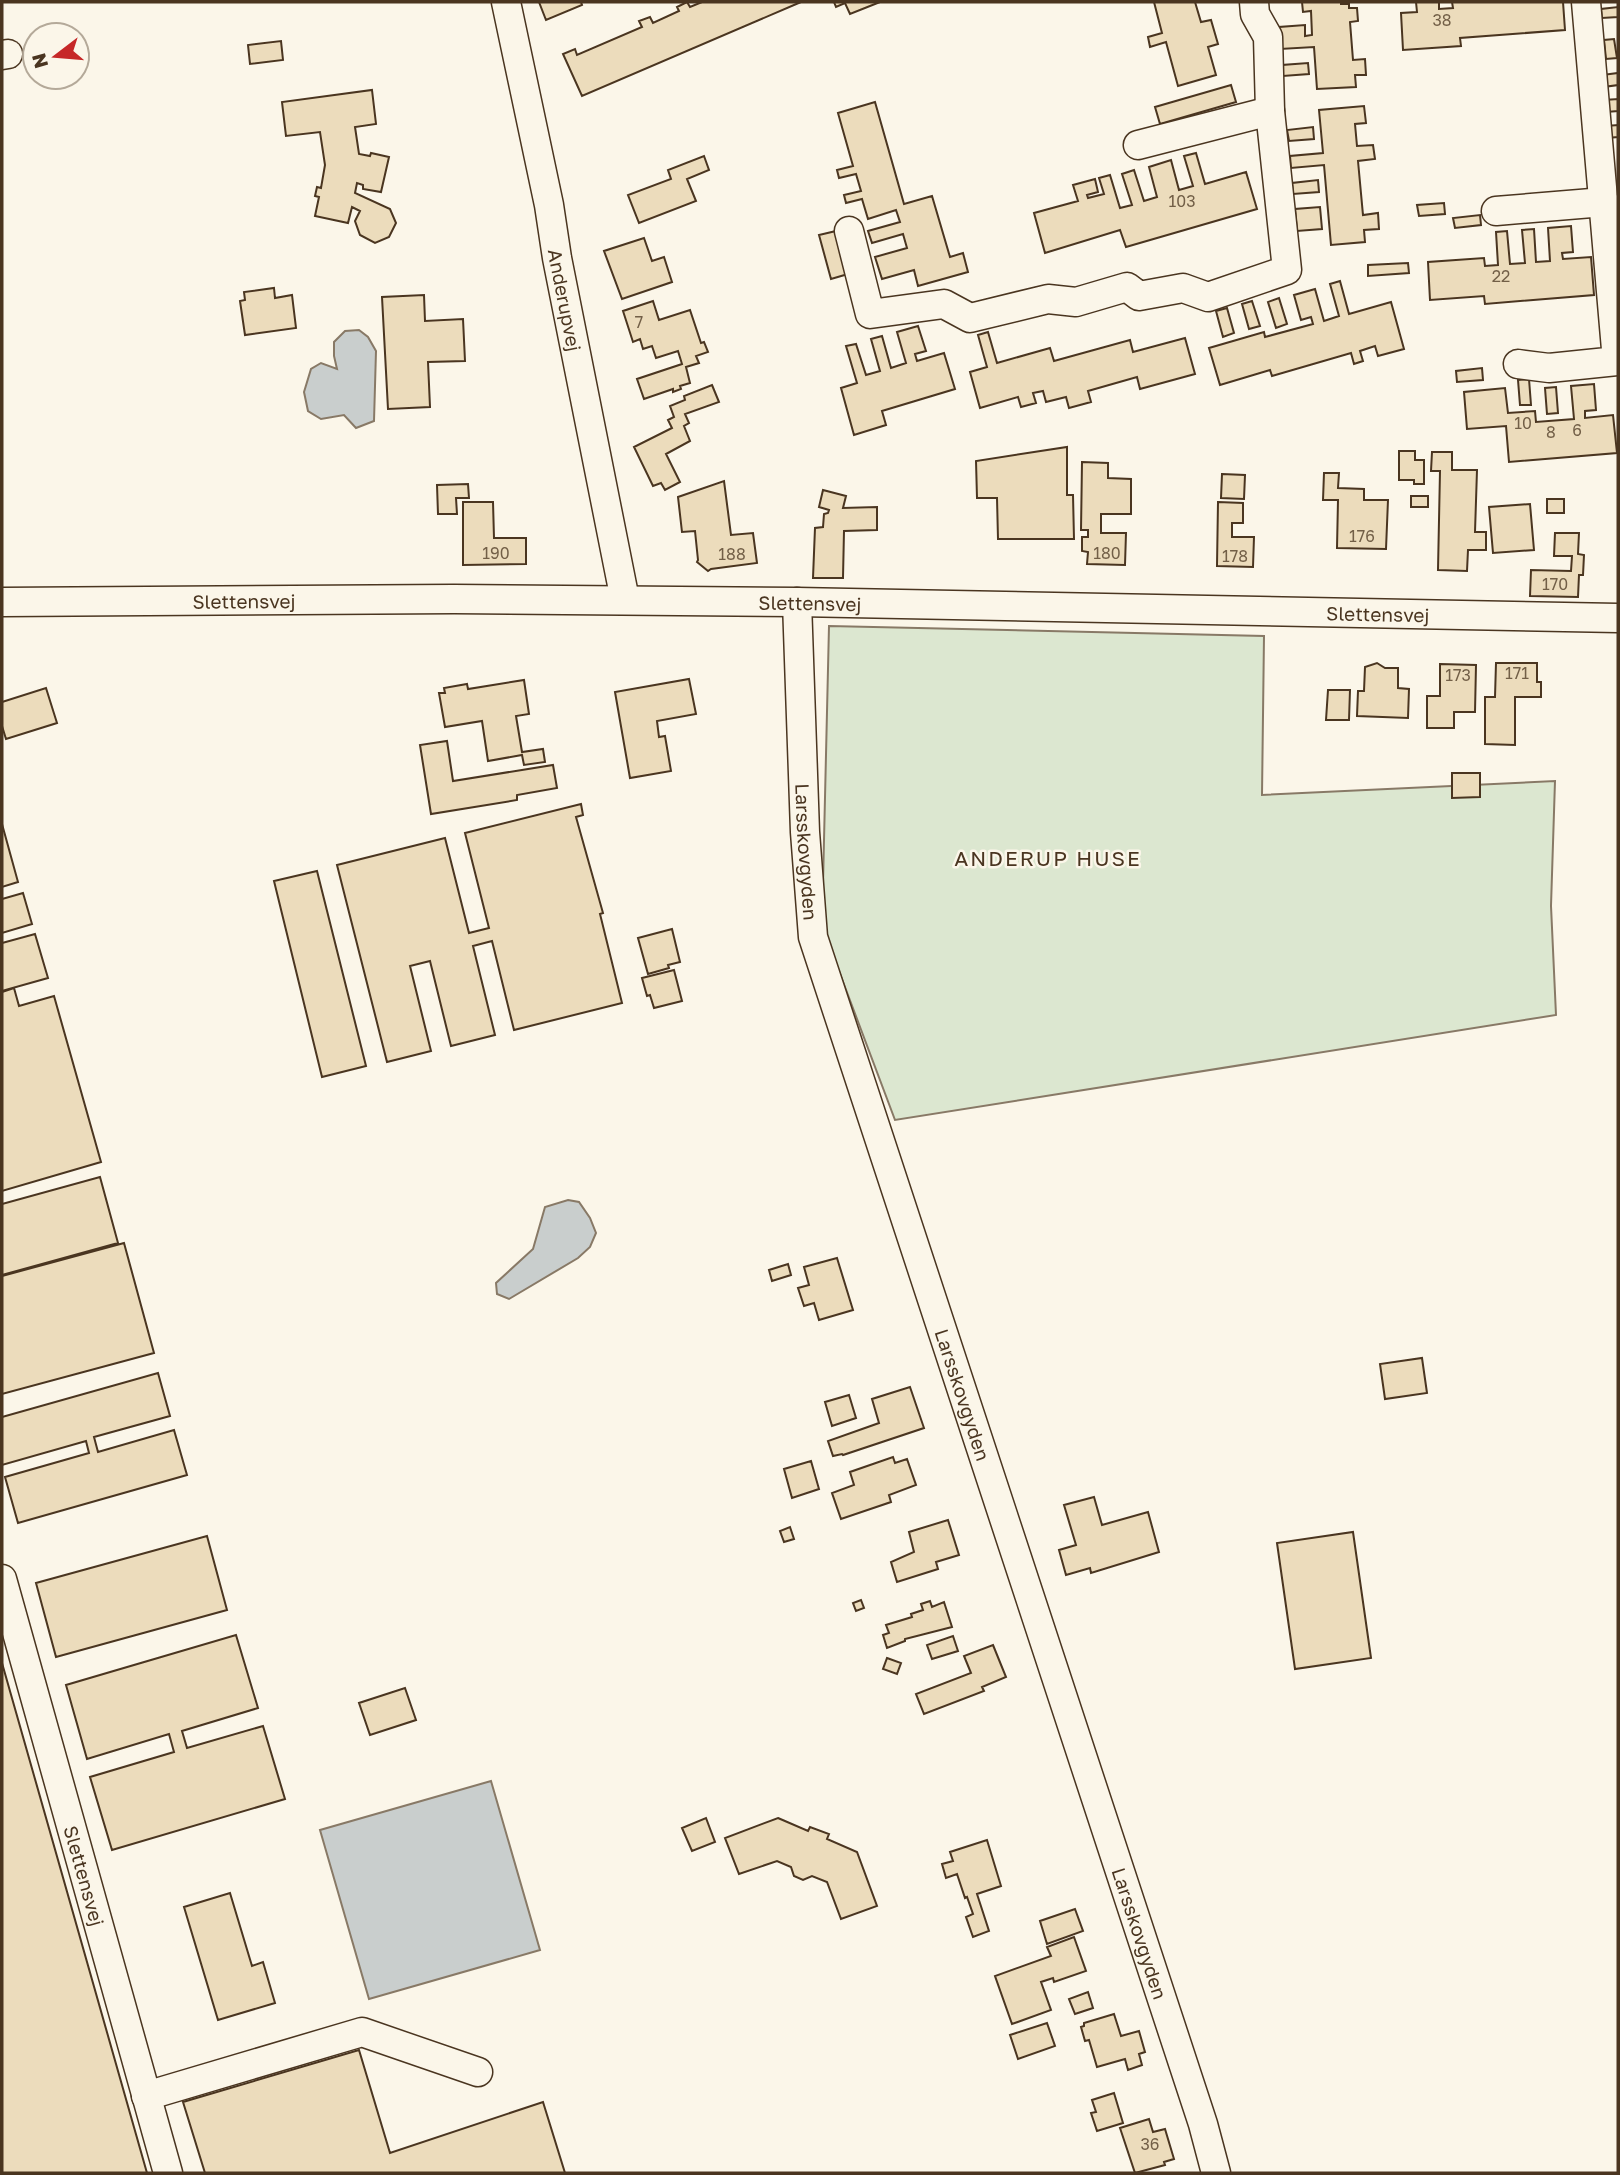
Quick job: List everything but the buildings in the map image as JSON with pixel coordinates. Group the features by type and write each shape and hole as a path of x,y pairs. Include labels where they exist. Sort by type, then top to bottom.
{"street":[{"name":"Anderupvej","path":"506,2 549,205 557,258 625,600"},
{"path":"849,231 870,314 943,304 970,318 1048,299 1076,302 1127,287 1139,296 1183,288 1208,296 1287,270 1270,111 1268,37 1255,14 1254,2"},
{"path":"1518,364 1549,368 1618,362 1586,2"},
{"path":"1138,145 1270,111"},
{"path":"1496,211 1604,202"},
{"name":"Slettensvej","path":"2,602 625,600 1618,618"},
{"name":"Larsskovgyden","path":"797,602 805,832 813,937 1084,1759 1203,2124 1216,2173"},
{"name":"Slettensvej","path":"2,1580 8,1630 168,2173"},
{"path":"146,2096 362,2032 478,2072"}],"green space":[{"path":"829,626 1264,636 1262,795 1555,781 1551,906 1556,1015 895,1120 822,926"}],"shaded area":[{"path":"359,330 368,337 376,351 374,421 356,428 344,415 321,419 308,411 304,392 311,369 321,363 337,369 334,342 345,331"},
{"path":"568,1200 579,1202 590,1218 596,1233 590,1247 578,1258 509,1299 497,1294 496,1283 533,1249 545,1207"},
{"path":"491,1781 540,1950 369,1999 320,1830"}],"district":[{"name":"ANDERUP HUSE","path":"1048,858"}]}
